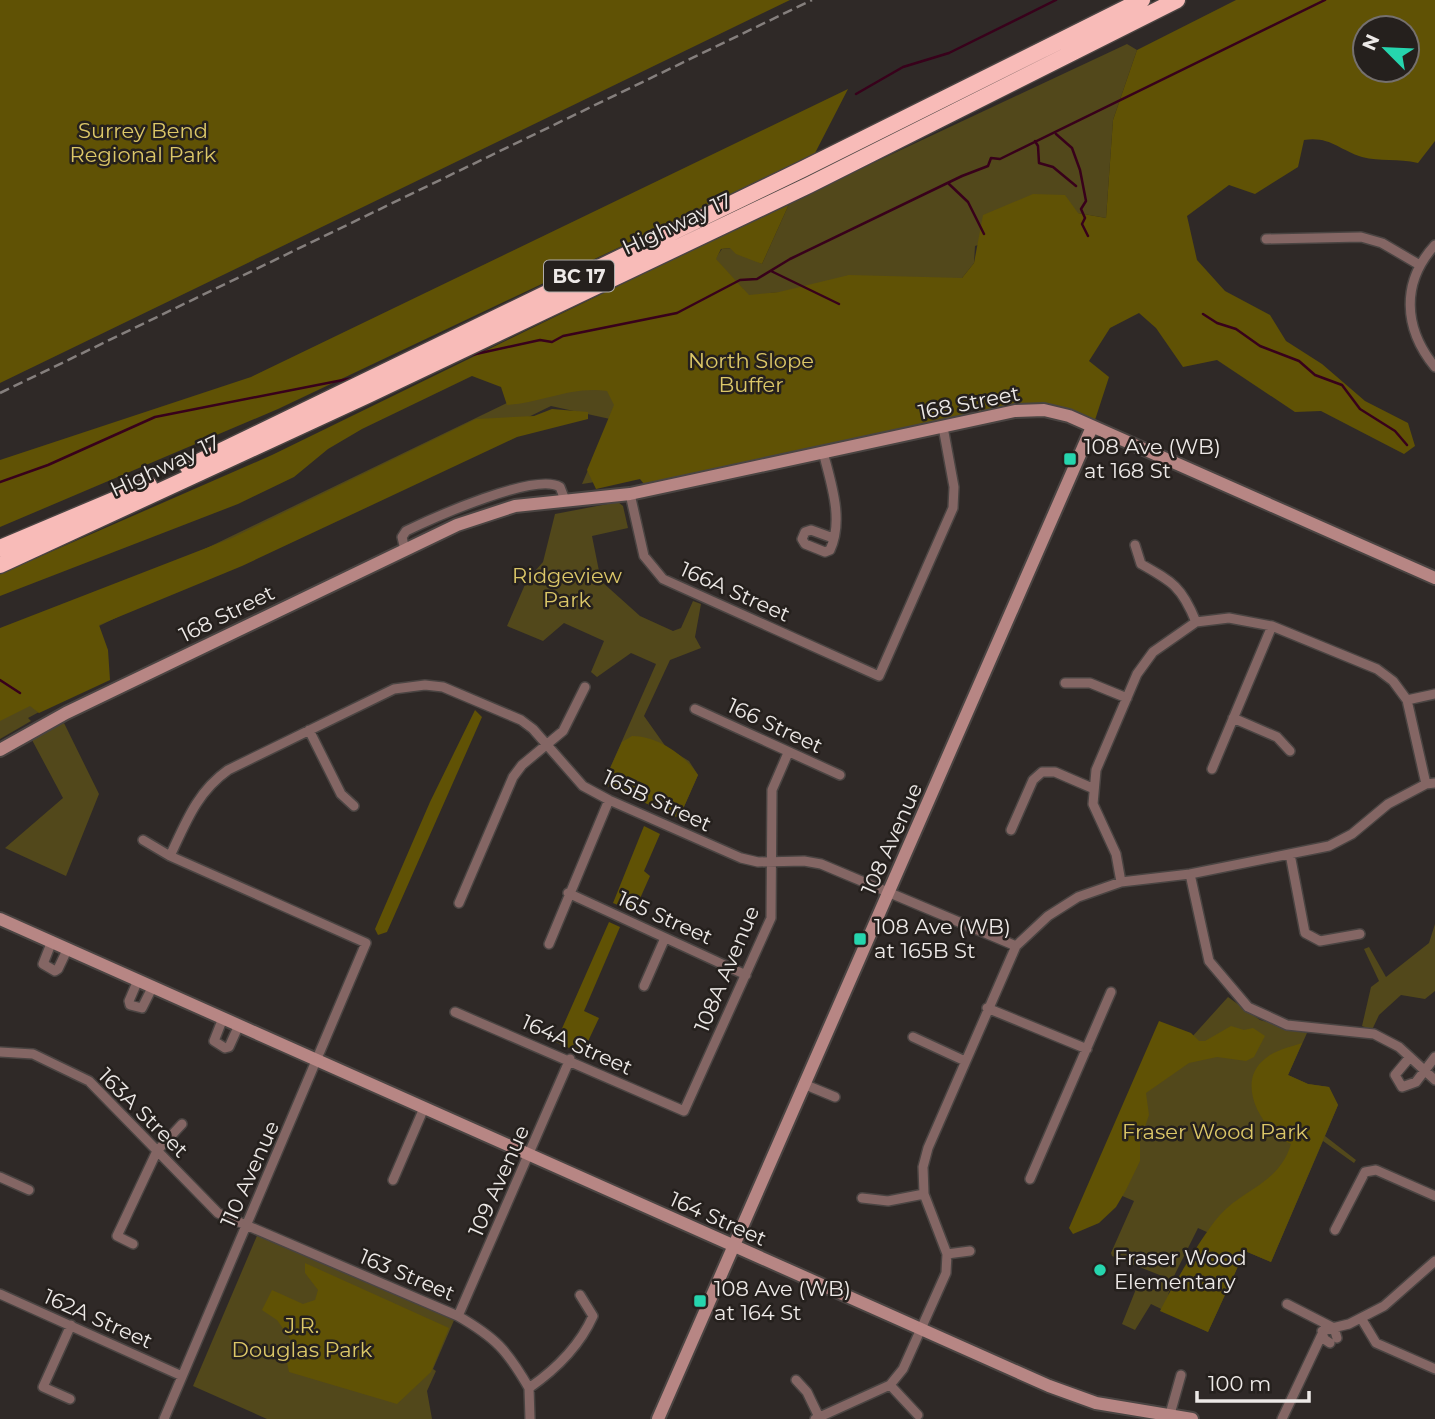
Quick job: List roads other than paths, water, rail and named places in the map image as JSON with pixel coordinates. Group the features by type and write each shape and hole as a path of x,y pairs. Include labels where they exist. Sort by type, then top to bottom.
{"highway":[{"name":"Highway 17","path":"0,565 361,390 1142,0"},
{"name":"Highway 17","path":"0,548 163,480 809,185 1177,0"}],"street":[{"path":"1266,239 1361,237 1382,243 1418,264"},
{"path":"1435,245 1418,264 1410,300 1411,319 1418,344 1435,366"},
{"name":"168 Street","path":"0,750 66,713 457,525 515,506 630,494 1015,411 1044,411 1069,416 1435,578"},
{"name":"166A Street","path":"630,494 644,556 663,579 879,676 953,508 954,487 943,427"},
{"name":"108 Avenue","path":"658,1419 1092,427"},
{"path":"823,452 838,520 832,538"},
{"path":"1135,545 1141,564 1176,584 1185,596 1196,622"},
{"path":"796,1380 807,1392 817,1418 890,1385 903,1369 946,1273 947,1254 924,1194 923,1167 928,1148 1016,946 1048,916 1077,897 1121,882 1190,874 1329,846 1388,804 1431,784 1408,701 1393,681 1377,670 1272,626 1229,618 1196,622 1153,652 1137,674 1092,788 1093,804 1116,854 1121,882"},
{"path":"1212,769 1272,626"},
{"path":"1065,683 1090,683 1126,698"},
{"name":"165B Street","path":"170,856 195,801 211,782 228,770 394,689 425,685 459,692 521,720 583,786 730,854 758,862 804,861 821,864 1016,946"},
{"path":"459,903 513,777 522,765 564,730 585,687"},
{"path":"1408,701 1435,694"},
{"name":"166 Street","path":"695,709 840,775"},
{"path":"1233,718 1277,737 1290,751"},
{"path":"309,730 341,794 354,806"},
{"name":"108A Avenue","path":"684,1111 774,909 772,790 788,753"},
{"path":"1011,830 1033,780 1042,772 1055,772 1092,788"},
{"path":"549,944 609,800"},
{"path":"144,839 170,856"},
{"path":"1290,854 1305,933 1320,941 1360,934"},
{"name":"110 Avenue","path":"164,1419 366,943 170,856"},
{"path":"1190,874 1209,961 1248,1007 1287,1025 1365,1031 1392,1042 1435,1080"},
{"name":"165 Street","path":"568,893 746,975"},
{"name":"164 Street","path":"0,919 734,1248 1077,1398 1192,1419"},
{"path":"644,986 665,937"},
{"path":"52,941 43,964 55,971 68,948"},
{"path":"138,979 129,1003 140,1009 153,986"},
{"path":"1030,1179 1111,992"},
{"path":"987,1008 1087,1049"},
{"name":"164A Street","path":"455,1012 570,1059 684,1111"},
{"path":"223,1018 214,1041 225,1048 229,1047 239,1025"},
{"path":"913,1037 965,1061"},
{"name":"163A Street","path":"0,1052 33,1054 89,1081 218,1213 247,1226"},
{"path":"1410,1057 1397,1070 1395,1080 1406,1088 1411,1086 1435,1057"},
{"name":"109 Avenue","path":"458,1316 570,1059"},
{"path":"806,1085 835,1097"},
{"path":"393,1180 424,1108"},
{"path":"133,1244 117,1236 157,1151 182,1124"},
{"path":"1335,1230 1365,1172 1376,1170 1435,1196"},
{"path":"0,1177 29,1190"},
{"path":"862,1198 888,1201 924,1194"},
{"name":"163 Street","path":"247,1226 458,1316 483,1331 508,1352 529,1388"},
{"path":"947,1254 970,1251"},
{"path":"1282,1419 1324,1330 1349,1324 1384,1306 1435,1261"},
{"name":"162A Street","path":"0,1294 182,1376"},
{"path":"530,1419 529,1388 546,1376 585,1334 593,1316 580,1295"},
{"path":"1287,1304 1336,1330 1334,1340"},
{"path":"1361,1318 1376,1343 1435,1369"},
{"path":"1317,1319 1322,1335"},
{"path":"1314,1350 1334,1340 1349,1324"},
{"path":"70,1399 43,1387 71,1325"},
{"path":"1322,1335 1334,1340"},
{"path":"1170,1414 1181,1376"},
{"path":"890,1385 918,1415"}],"waterway":[{"path":"856,94 903,67 949,53 1056,0"},
{"path":"467,356 540,340 552,342 563,336 677,313 740,280 757,279 790,259 988,166 991,158 1000,159 1325,0"},
{"path":"1056,134 1072,148 1080,170 1086,201 1081,209 1085,218 1082,224 1088,236"},
{"path":"1035,141 1039,163 1053,167 1076,186"},
{"path":"949,184 968,202 984,234"},
{"path":"771,271 839,304"},
{"path":"1203,314 1217,323 1236,329 1260,346 1299,361 1315,375 1342,385 1360,409 1395,431 1407,445"},
{"path":"0,482 48,465 155,417 358,377"},
{"path":"0,680 20,693"}],"railway":[{"path":"0,393 812,0"}],"place":[{"name":"108 Ave (WB) at 168 St","path":"1070,459"},
{"name":"108 Ave (WB) at 165B St","path":"860,939"},
{"name":"Fraser Wood Elementary","path":"1100,1270"},
{"name":"108 Ave (WB) at 164 St","path":"700,1301"}],"park label":[{"name":"Surrey Bend Regional Park","path":"143,143"},
{"name":"North Slope Buffer","path":"751,373"},
{"name":"Ridgeview Park","path":"567,588"},
{"name":"Fraser Wood Park","path":"1215,1132"},
{"name":"J.R. Douglas Park","path":"302,1338"}]}
